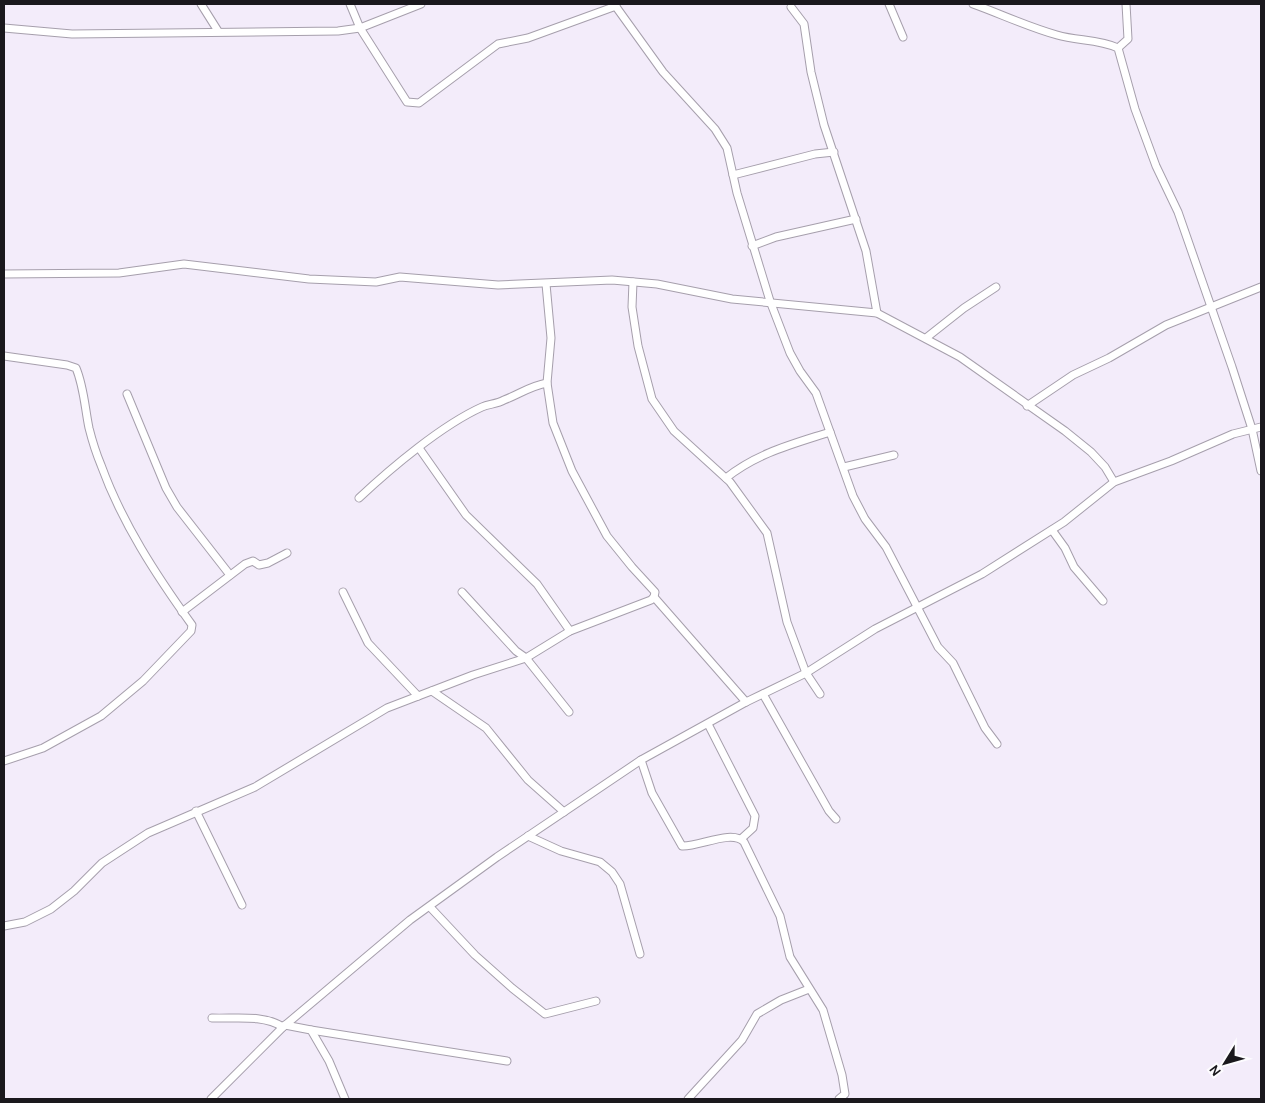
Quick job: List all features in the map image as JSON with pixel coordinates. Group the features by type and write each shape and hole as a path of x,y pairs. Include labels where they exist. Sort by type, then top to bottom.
{"street":[{"path":"201,4 218,31"},
{"path":"350,4 360,28 407,102 412,104 419,103 498,44 528,38 615,5 663,72 719,134 727,148 752,246 770,301 793,359 816,394 854,496 865,520 886,547 938,647 953,663 985,728 997,744"},
{"path":"4,28 72,34 153,35 218,31 338,31 360,28 421,4"},
{"path":"889,4 903,37"},
{"path":"973,4 1044,31 1103,42 1118,48"},
{"path":"1118,48 1128,39 1126,4"},
{"path":"791,7 804,24 813,82 824,125 866,251 877,313"},
{"path":"1118,48 1135,109 1156,166 1178,212 1252,429 1261,471"},
{"path":"733,175 816,154 834,152"},
{"path":"752,246 776,238 856,219"},
{"path":"4,274 119,273 184,264 309,279 376,282 400,278 498,285 612,280 732,299 770,301 877,313 926,338 980,370 1091,452 1105,467 1114,482"},
{"path":"633,282 632,307 638,346 652,399 674,431 726,478 748,504 767,533 787,622 806,673 820,694"},
{"path":"546,284 551,338 547,383 553,423 572,471 607,536 655,592 654,596 746,702"},
{"path":"926,338 964,308 996,287"},
{"path":"1027,406 1073,375 1109,358 1166,325 1210,306 1213,308 1261,287"},
{"path":"4,356 76,368 80,377 90,431 112,491 145,559 192,625 191,631 143,682 101,716 43,748 4,762"},
{"path":"359,498 389,470 465,416 483,406 502,401 531,386 547,383"},
{"path":"126,394 158,472 176,507 230,575"},
{"path":"211,1099 284,1026 410,920 430,907 455,886 641,760 746,702 806,673 875,629 982,574 1052,530 1114,482 1171,461 1233,434 1261,427"},
{"path":"726,478 740,466 769,451 830,432"},
{"path":"419,448 466,515 537,584 570,631"},
{"path":"844,467 894,455"},
{"path":"1052,530 1065,548 1074,567 1103,601"},
{"path":"182,612 245,564 252,561 260,565 268,563 287,553"},
{"path":"343,592 368,643 418,696"},
{"path":"462,592 516,651 526,658 569,712"},
{"path":"4,926 25,922 51,909 74,891 102,862 148,833 255,786 362,721 418,696 526,658 570,631 651,600 654,596"},
{"path":"432,691 486,728 524,775 564,812"},
{"path":"762,694 828,811 836,819"},
{"path":"641,760 652,793 682,846 691,846 723,838 741,839 753,828 755,816 708,724"},
{"path":"196,811 242,905"},
{"path":"528,836 561,851 600,862 612,872 620,884 640,954"},
{"path":"741,839 780,916 790,957 822,1010 842,1076 845,1094 839,1099"},
{"path":"430,907 475,955 545,1014 596,1001"},
{"path":"688,1099 742,1040 758,1014 780,1000 809,989"},
{"path":"212,1018 273,1021 284,1026 507,1061"},
{"path":"311,1030 329,1061 345,1099"}]}
